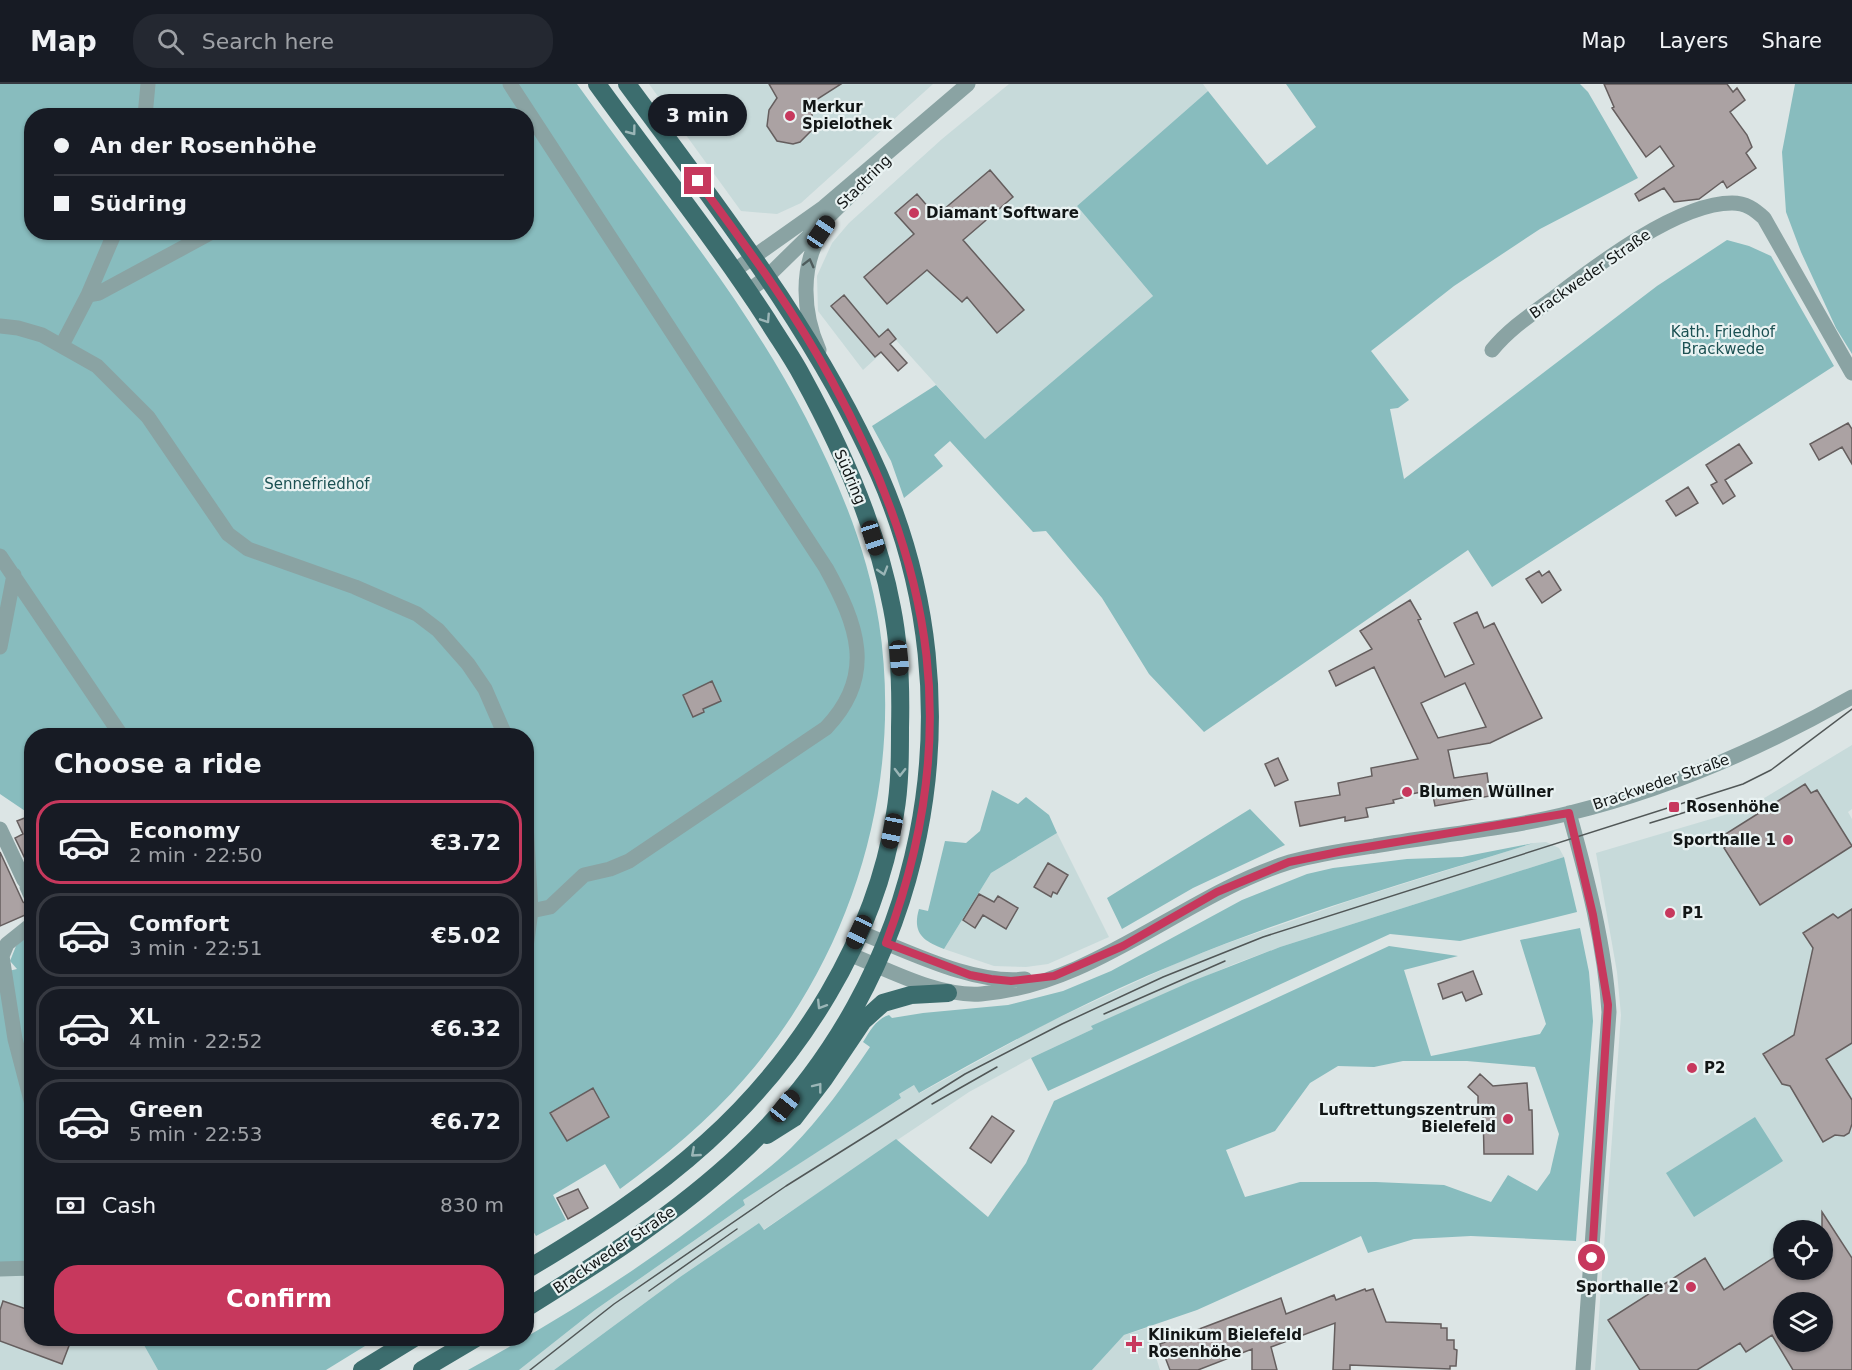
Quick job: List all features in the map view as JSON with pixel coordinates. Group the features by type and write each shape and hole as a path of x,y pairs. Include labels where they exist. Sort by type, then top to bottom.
{"main road":[{"name":"Südring","path":"597,84 735,270 801,374 861,500 885,576 892,607 900,676 899,781 889,847 880,878 859,932"},
{"name":"Südring","path":"627,84 767,277 832,380 880,476 900,532 918,599 929,673 931,747 915,856 903,899 886,943"},
{"name":"Brackweder Straße","path":"534,1265 622,1210 682,1164 723,1127 790,1051 828,994 859,932"},
{"name":"Brackweder Straße","path":"534,1303 625,1246 672,1212 743,1151 816,1068 866,988 886,943"},
{"path":"743,1151 794,1118 824,1079 863,1021 883,1003 911,995 948,993"},
{"path":"362,1370 401,1346"},
{"path":"422,1370 462,1346"}],"street":[{"path":"146,108 148,84"},
{"path":"510,84 523,108"},
{"name":"Stadtring","path":"735,270 824,207 968,84"},
{"name":"Stadtring","path":"748,291 767,277 833,214 926,119"},
{"path":"534,126 826,568 846,605 858,652 853,684 837,717 826,728 629,861 610,869 584,875 550,907 534,911"},
{"name":"Brackweder Straße","path":"1491,350 1506,332 1601,262 1652,230 1689,214 1731,203 1745,204 1764,218 1852,374"},
{"path":"832,380 815,340 806,296 807,271 814,246 833,214"},
{"path":"62,345 88,295 112,240"},
{"path":"88,295 99,293 197,240"},
{"path":"0,326 26,330 62,345 97,366 148,417 228,534 248,549 355,586 417,614 438,630 468,664 479,681 502,728"},
{"path":"0,556 116,728"},
{"path":"0,647 14,575"},
{"name":"Brackweder Straße","path":"849,954 948,993 981,994 1012,989 1054,976 1123,946 1217,892 1289,862 1569,813 1616,800 1742,754 1852,697"},
{"path":"1569,813 1593,915 1605,975 1609,1012 1583,1370"},
{"path":"0,829 24,881"},
{"path":"24,930 7,944 2,956 15,1039 24,1073"},
{"name":"Brackweder Straße","path":"859,932 970,975 1011,981 1054,976"},
{"path":"0,1269 24,1268"}],"shaded area":[{"path":"649,84 933,84 801,203 777,214 741,211"},
{"path":"1009,84 1203,84 1208,91 1077,206 1153,296 985,439 896,340 863,370 818,311 817,276 832,243 849,223 942,139"},
{"path":"1852,745 1852,809 1848,812 1852,819 1852,1370 1595,1370 1621,1015 1617,972 1596,853 1738,811 1766,797"},
{"path":"1057,833 1109,937 1048,964 1026,967 994,966 944,949 991,873"},
{"path":"1546,842 1559,848 1564,857 1280,947 1234,964 1092,1026 1093,1029 1031,1058 969,1092 763,1230 759,1223 680,1277 554,1370 519,1370 595,1310 745,1205 742,1200 901,1098 899,1094 914,1085 920,1093 1047,1023 1179,962 1225,944 1355,899 1534,843"},
{"path":"24,1275 24,1346 144,1346 158,1370 0,1370 0,1276"},
{"name":"Klinikum Bielefeld Rosenhöhe","path":"1147,1328 1160,1370 1092,1370 1124,1335"}],"green space":[{"name":"Sennefriedhof","path":"0,84 577,84 727,288 782,374 841,492 860,544 874,596 885,684 884,746 876,806 862,866 841,923 815,978 783,1030 745,1078 716,1109 686,1137 620,1189 605,1164 553,1195 566,1220 536,1236 534,1233 534,728 24,728 24,810 0,794"},
{"name":"Kath. Friedhof Brackwede","path":"1286,84 1580,84 1588,92 1638,178 1540,229 1454,286 1371,351 1409,400 1398,408 1390,409 1404,479 1657,286 1727,240 1749,246 1771,256 1834,366 1492,587 1468,550 1204,732 1149,674 1102,598 1046,531 1033,532 950,441 934,455 943,466 904,498 891,461 872,426 936,385 985,439 1153,296 1077,206 1208,91 1267,165 1316,127"},
{"path":"1795,84 1852,84 1852,354 1836,328 1801,252 1786,212 1782,152"},
{"path":"992,790 1018,804 1026,797 1049,815 1057,833 991,873 944,949 930,943 921,935 917,924 919,909 928,911 945,841 966,843 980,831"},
{"path":"1250,809 1285,845 1193,888 1122,929 1107,898"},
{"path":"1534,843 1356,898 1223,945 1146,976 1080,1007 919,1093 914,1085 899,1094 901,1098 743,1200 745,1205 595,1310 519,1370 468,1370 510,1346 534,1346 534,1333 634,1270 776,1162 813,1124 833,1099 870,1047 863,1042 877,1022 884,1017 1008,1005 1063,991 1111,971 1242,900 1307,874 1333,868 1407,859 1462,857"},
{"path":"1564,857 1577,912 1460,941 1390,934 1048,1091 1031,1058 1093,1029 1091,1026 1190,982 1280,947"},
{"path":"1580,928 1589,972 1593,1021 1576,1241 1471,1236 1414,1239 1368,1253 1361,1236 1197,1310 1124,1335 1092,1370 554,1370 680,1277 759,1223 764,1230 896,1139 988,1217 1026,1163 1054,1101 1389,946 1458,956 1404,970 1431,1056 1540,1034 1546,1024 1520,940","holes":["1403,1061 1467,1061 1535,1067 1559,1134 1550,1173 1537,1191 1508,1175 1491,1202 1444,1185 1376,1182 1300,1182 1245,1197 1226,1150 1275,1131 1310,1083 1338,1066 1374,1067"]},
{"path":"24,939 24,1275 0,1276 0,973 17,969 10,961 16,946"},
{"path":"1755,1117 1783,1161 1694,1217 1666,1173"},
{"path":"144,1346 365,1346 326,1370 158,1370"}],"building":[{"name":"Merkur Spielothek","path":"769,84 841,84 808,105 812,114 812,130 800,142 793,144 777,141 767,126 769,110 777,98"},
{"path":"1604,84 1727,84 1733,92 1737,88 1745,100 1730,112 1747,135 1752,147 1746,153 1756,168 1727,188 1723,181 1699,199 1674,202 1664,188 1639,201 1635,194 1674,166 1660,146 1646,157 1612,108 1614,107"},
{"path":"990,170 1013,197 963,240 1024,310 997,333 967,297 962,302 927,270 887,304 864,277 914,234 895,213 917,194 936,216"},
{"path":"844,295 879,337 888,329 896,339 890,344 907,363 898,371 881,352 875,357 831,306"},
{"path":"1848,423 1852,429 1852,464 1842,447 1819,460 1810,444"},
{"path":"1739,444 1752,463 1725,480 1735,496 1723,504 1711,485 1717,482 1706,465"},
{"path":"1688,487 1698,503 1676,516 1666,501"},
{"path":"1539,571 1542,576 1549,571 1561,590 1542,603 1526,579"},
{"path":"1410,600 1421,619 1418,620 1445,677 1474,664 1454,623 1477,612 1484,628 1494,623 1542,718 1490,743 1448,750 1454,778 1487,773 1490,796 1435,806 1432,790 1406,795 1406,797 1393,800 1394,803 1366,808 1368,817 1345,821 1345,817 1300,826 1295,802 1340,795 1338,783 1372,776 1371,768 1418,759 1374,667 1336,686 1329,671 1372,649 1360,631","holes":["1465,683 1486,727 1438,738 1421,703"]},
{"path":"712,681 721,701 703,709 704,712 693,717 683,695"},
{"path":"1278,758 1288,780 1275,786 1265,764"},
{"name":"Sporthalle 1","path":"1805,784 1811,793 1817,790 1852,846 1760,905 1724,848 1730,844 1724,835"},
{"path":"24,818 24,857 15,838 23,834 17,821"},
{"path":"0,852 24,903 24,916 0,926"},
{"path":"1048,863 1068,875 1057,894 1053,892 1051,897 1034,887"},
{"path":"979,894 994,902 998,896 1018,908 1006,929 983,915 975,928 963,920"},
{"path":"1852,909 1852,1043 1826,1059 1852,1100 1852,1124 1849,1133 1844,1136 1835,1135 1823,1142 1790,1086 1782,1084 1763,1054 1794,1035 1813,948 1803,933 1833,914 1838,918"},
{"path":"1473,971 1482,994 1466,1001 1462,992 1443,999 1438,984"},
{"name":"Luftrettungszentrum Bielefeld","path":"1480,1074 1493,1086 1527,1083 1529,1110 1532,1110 1533,1154 1484,1154 1483,1112 1478,1112 1478,1096 1468,1087"},
{"path":"593,1088 609,1117 567,1141 550,1113"},
{"path":"992,1116 1014,1131 991,1163 970,1148"},
{"path":"578,1189 588,1208 568,1219 557,1198"},
{"path":"1833,1229 1852,1258 1852,1370 1793,1370 1782,1352 1833,1352 1833,1292 1773,1292 1773,1337 1772,1335 1746,1352 1740,1343 1697,1370 1640,1370 1608,1320 1705,1258 1724,1290 1773,1258 1773,1280 1833,1280"},
{"path":"1365,1289 1366,1291 1373,1289 1386,1322 1441,1324 1441,1328 1447,1328 1447,1340 1454,1340 1454,1349 1457,1350 1456,1366 1450,1366 1450,1369 1350,1365 1350,1370 1333,1370 1335,1323 1271,1347 1277,1370 1252,1370 1252,1349 1198,1370 1170,1370 1160,1344 1281,1298 1286,1314 1334,1295 1336,1300"},
{"path":"3,1301 24,1308 24,1346 69,1346 62,1364 0,1341 0,1310"}],"tram line":[{"path":"530,1370 614,1304 786,1186 965,1074 1062,1024 1163,977 1263,937 1743,784 1771,770 1852,709"},
{"path":"1650,823 1699,808"},
{"path":"1104,1014 1225,961"},
{"path":"932,1104 997,1067"},
{"path":"649,1291 737,1229"}],"place":[{"name":"Merkur Spielothek","path":"790,116"},
{"name":"Diamant Software","path":"914,213"},
{"name":"Blumen Wüllner","path":"1407,792"},
{"name":"Rosenhöhe","path":"1674,807"},
{"name":"Sporthalle 1","path":"1788,840"},
{"name":"P1","path":"1670,913"},
{"name":"P2","path":"1692,1068"},
{"name":"Luftrettungszentrum Bielefeld","path":"1508,1119"},
{"name":"Sporthalle 2","path":"1691,1287"},
{"name":"Klinikum Bielefeld Rosenhöhe","path":"1134,1344"}],"route":[{"path":"698,181 778,292 832,380 880,476 900,532 918,599 929,673 931,709 928,781 915,856 903,899 886,943 970,975 1011,981 1054,976 1123,946 1217,892 1289,862 1569,813 1593,915 1605,975 1608,1005 1592,1258"}]}
